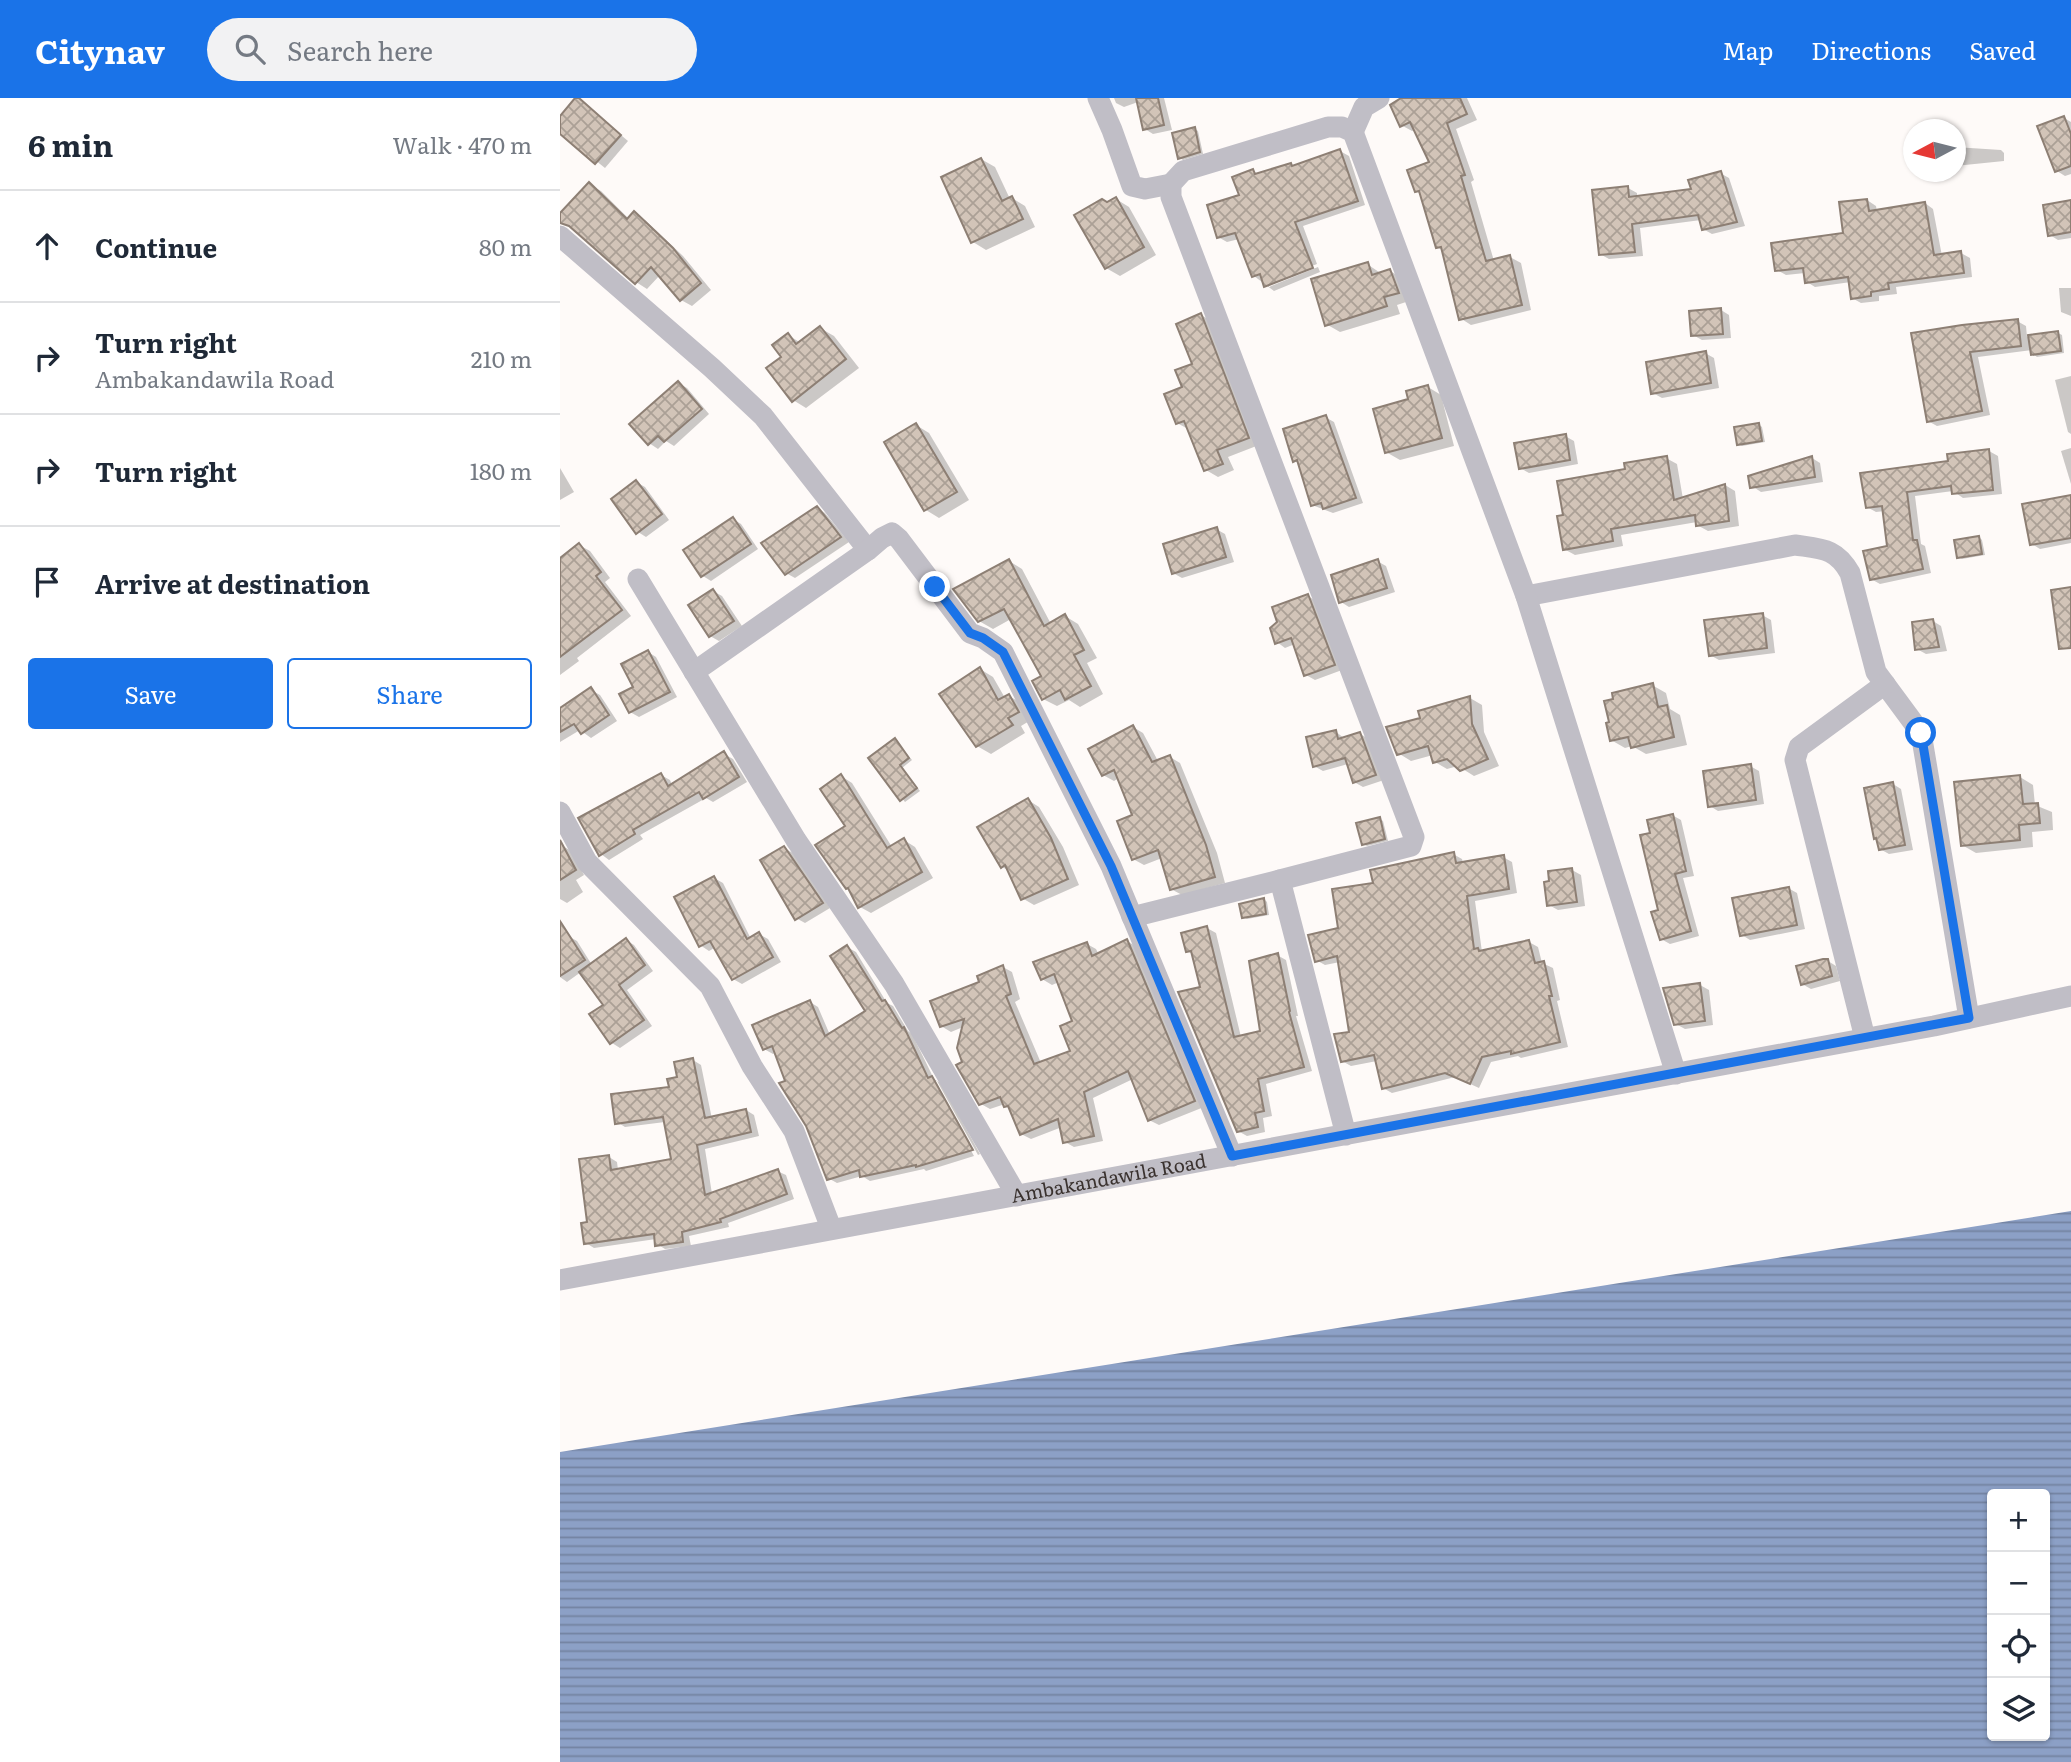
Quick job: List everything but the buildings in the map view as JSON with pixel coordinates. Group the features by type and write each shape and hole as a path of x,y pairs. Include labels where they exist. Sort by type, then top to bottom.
{"street":[{"path":"1098,98 1132,186 1145,189 1171,184 1183,171 1328,127 1342,127 1353,132"},
{"path":"1379,98 1364,107 1353,132 1526,596 1676,1074"},
{"path":"1132,916 1411,846 1414,837 1171,197 1171,184"},
{"path":"560,236 712,368 762,416 868,550"},
{"path":"694,672 882,538 892,533 899,539 970,633 983,638 1003,652 1111,866 1232,1156"},
{"path":"1526,596 1795,545 1826,550 1842,559 1850,573 1877,672 1921,733 1969,1018"},
{"path":"638,579 796,840 894,984 1017,1196"},
{"path":"1865,1038 1796,760 1800,747 1885,684"},
{"path":"560,812 587,862 710,986 752,1066 794,1131 831,1228"},
{"path":"1280,880 1346,1135"},
{"name":"Ambakandawila Road","path":"560,1280 1676,1074 2071,996"}],"water":[{"path":"2071,1211 2071,1762 560,1762 560,1452"}],"route":[{"path":"935,587 970,633 983,638 1003,652 1111,866 1232,1156 1969,1018 1921,733"}]}
